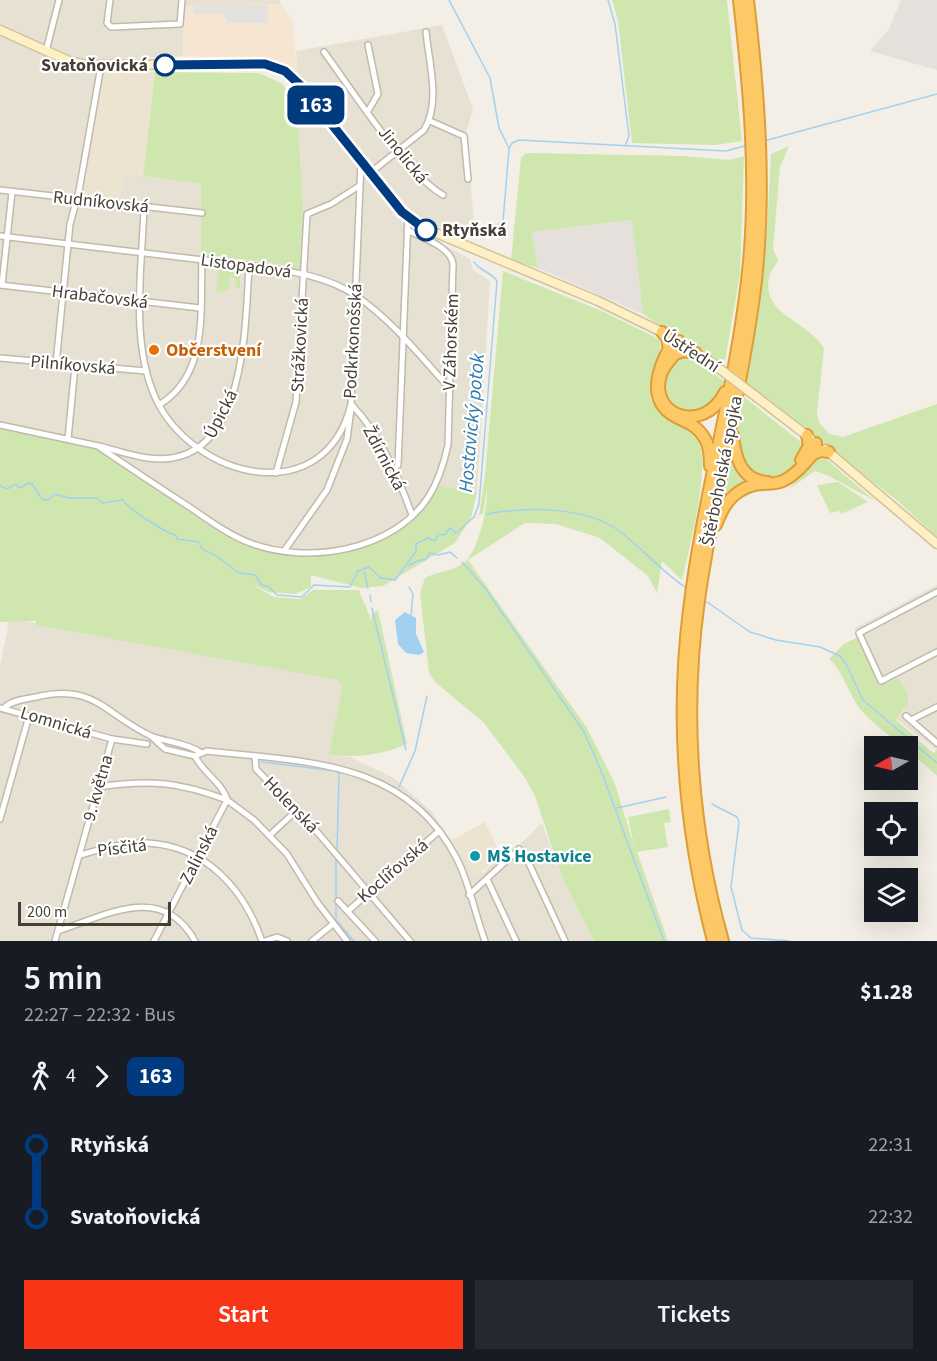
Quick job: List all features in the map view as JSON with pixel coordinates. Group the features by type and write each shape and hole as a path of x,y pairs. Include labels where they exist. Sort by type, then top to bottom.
{"highway":[{"name":"Štěrboholská spojka","path":"739,0 756,136"},
{"name":"Štěrboholská spojka","path":"723,941 702,851 692,744 694,648 708,544 756,281 761,204 748,0"},
{"name":"Štěrboholská spojka","path":"713,941 690,825 682,720 688,611 733,369 749,262 757,151"},
{"path":"662,332 672,352 663,370 660,389 669,407 683,416 701,416 716,407 726,391 733,369"},
{"path":"679,341 680,347 672,352 657,375 658,397 668,411 693,425 705,439 710,455 710,489"},
{"path":"672,352 696,353"},
{"path":"733,414 736,456 742,468 753,478 766,482 783,479 794,470 812,448"},
{"path":"807,435 812,448"},
{"path":"812,448 829,452"},
{"path":"708,544 720,514 733,496 746,488 784,482 812,448"}],"street":[{"path":"46,51 59,0"},
{"path":"110,0 108,26 180,24 182,0"},
{"name":"Ústřední","path":"0,30 69,61 100,66 265,64 277,67 301,86 408,218 433,234 598,301 679,341 712,363 807,435"},
{"path":"370,173 424,130 430,121 432,95 426,32"},
{"path":"368,45 378,94 368,111"},
{"name":"Jinolická","path":"324,52 428,187 443,195"},
{"path":"56,364 70,224 77,199 100,66"},
{"path":"430,121 464,136 468,179"},
{"name":"Podkrkonošská","path":"144,207 141,302 146,371 159,405 180,434 196,448 237,466 276,473 302,469 323,454 340,433 351,404 361,161"},
{"name":"Strážkovická","path":"276,473 296,402 307,214 332,204 359,186"},
{"name":"Rudníkovská","path":"0,190 202,213"},
{"path":"1,285 3,236 12,192"},
{"path":"394,470 398,465 408,218"},
{"name":"V Záhorském","path":"99,447 226,531 249,543 284,551 312,552 353,546 389,533 412,515 429,496 442,470 448,445 453,259 445,250 407,230"},
{"name":"Listopadová","path":"3,236 304,274 355,295 402,336 450,390"},
{"path":"159,405 169,399 186,380 195,363 202,260"},
{"name":"Úpická","path":"196,448 204,446 217,427 236,384 243,351 249,266"},
{"name":"Hrabačovská","path":"1,285 200,308"},
{"name":"Pilníkovská","path":"0,358 146,371"},
{"path":"68,439 75,366"},
{"path":"284,551 313,513 338,467 352,414 351,404"},
{"name":"Ždírnická","path":"351,404 376,437 394,470 412,515"},
{"name":"V Záhorském","path":"0,425 154,458 174,456 196,448"},
{"path":"829,452 937,544"},
{"path":"937,592 859,633 881,681 937,652"},
{"path":"3,708 17,701 44,695 77,694 95,700 165,748 197,754 255,756 342,768 366,776 410,801 439,831 458,861 485,941"},
{"path":"937,706 909,718 937,743"},
{"name":"Lomnická","path":"3,708 112,739 147,744"},
{"path":"0,819 29,716"},
{"name":"9. května","path":"55,941 112,739"},
{"path":"197,754 200,766 225,792 227,800"},
{"name":"Holenská","path":"255,756 256,769 297,810 410,941"},
{"path":"99,787 145,782 174,783 227,800 270,836 287,854 333,924 347,941"},
{"name":"Zalinská","path":"154,941 227,800"},
{"path":"270,836 297,810"},
{"name":"Koclířovská","path":"348,910 439,831"},
{"name":"Písčitá","path":"80,855 113,846 147,843 164,845 197,857 217,870 233,885 254,916 264,941"},
{"path":"470,895 519,849 526,857 565,941"},
{"path":"487,879 516,941"},
{"path":"338,901 375,941"},
{"path":"58,931 129,908 155,907 169,912 189,930 195,941"},
{"path":"312,941 333,924"},
{"path":"264,941 277,937 287,941"}],"shaded area":[{"path":"0,0 280,0 281,4 183,6 183,56 102,60 81,196 119,200 123,173 201,184 201,209 261,261 300,269 303,206 298,92 403,223 470,259 473,270 490,281 477,492 436,485 413,516 383,538 314,554 275,554 241,543 0,427"},
{"path":"901,0 937,0 937,70 870,51 889,29"},
{"path":"281,4 292,20 298,78 284,65 266,59 183,56 183,5"},
{"path":"193,5 268,5 268,23 227,23 227,18 222,17 222,14 193,13"},
{"path":"442,25 473,109 466,133 474,223 447,230 410,216 298,78 296,51"},
{"path":"102,68 155,72 143,176 123,174 120,201 81,196"},
{"path":"633,220 643,314 538,268 532,232"},
{"path":"937,585 937,750 896,719 905,709 879,686 855,628"},
{"path":"24,621 339,680 342,688 330,755 350,757 394,778 431,811 458,851 483,873 501,856 503,860 542,823 562,877 594,941 0,941 0,667 9,622"},
{"path":"485,822 501,856 475,877 452,840"}],"green space":[{"path":"612,0 727,0 742,141 716,145 632,143 618,21"},
{"path":"155,72 259,73 281,83 297,100 303,206 300,269 261,261 201,256 201,184 143,176"},
{"path":"789,146 780,167 773,249 778,260 769,277 768,290 779,309 808,331 824,348 817,414 819,422 829,434 843,437 937,404 937,537 899,502 746,383 766,247 771,154"},
{"path":"526,153 683,156 729,160 744,156 740,274 724,366 643,314 632,220 532,232 538,268 511,260 521,158"},
{"path":"219,264 240,268 240,288 236,288 235,278 230,277 230,290 216,292"},
{"path":"503,271 604,312 659,339 660,355 650,386 652,402 667,419 692,434 697,439 701,450 701,485 698,507 682,580 662,561 657,593 648,576 600,538 556,524 525,523 468,560 587,728 615,784 634,846 628,817 669,809 671,822 664,823 668,847 637,852 668,941 594,941 562,877 535,796 524,776 484,723 436,683 429,673 420,593 425,578 463,564 467,560 479,536 484,516 487,489 483,514 479,515 485,476"},
{"path":"680,356 691,356 724,381 719,398 694,414 674,406 665,392 663,376"},
{"path":"743,396 802,443 796,462 787,473 765,479 745,468 736,440"},
{"path":"0,426 98,449 220,533 275,554 314,554 383,538 413,516 436,485 477,492 471,518 455,543 383,586 361,588 311,575 311,587 295,594 269,592 251,584 274,597 301,599 313,590 359,590 371,622 371,615 378,610 407,744 369,755 329,755 342,688 338,680 36,625 36,621 0,622"},
{"path":"731,455 736,470 750,482 731,491 720,503"},
{"path":"826,459 875,501 815,471 789,489 811,462"},
{"path":"838,482 868,502 841,514 840,511 830,513 817,485"},
{"path":"858,637 879,686 898,678 908,694 908,703 896,720 914,736 890,736 865,715 838,669 829,659 844,644"},
{"path":"918,740 933,753 937,750 937,776 918,759"}],"water":[{"path":"405,612 416,618 416,634 424,652 419,655 406,653 398,644 395,620"}],"waterway":[{"path":"449,0 490,78 499,128 509,148"},
{"path":"608,0 615,24 629,136 625,146"},
{"name":"Hostavický potok","path":"764,141 937,94"},
{"name":"Hostavický potok","path":"480,237 503,221 509,149 512,143 519,140 726,151 748,145"},
{"name":"Hostavický potok","path":"0,486 7,489 16,484 20,488 28,483 32,484 42,499 48,500 55,494 69,498 97,498 102,503 123,500 148,520 176,535 177,539 199,542 202,549 215,555 239,573 255,575 262,585 269,587 277,595 302,597 314,585 350,587 358,571 369,567 381,578 395,580 416,551 416,544 428,538 435,541 438,534 445,535 450,528 456,533 474,517 479,504 497,281 474,262"},
{"path":"487,514 519,510 554,510 588,516 618,530 685,587"},
{"path":"409,565 425,560 430,553 438,555 450,552 457,558"},
{"path":"462,562 485,588 584,732 600,768 664,941"},
{"path":"364,572 368,588"},
{"path":"409,587 413,594 411,616"},
{"path":"370,595 371,602"},
{"path":"707,602 750,632 776,640 820,647 840,656 863,700 937,763"},
{"path":"372,608 406,750"},
{"path":"399,787 415,751 427,696"},
{"path":"262,762 336,771 339,774 337,851"},
{"path":"617,808 666,797"},
{"path":"712,804 737,817 739,822 731,887 742,930 751,938 789,941"},
{"path":"336,859 336,920 354,941"}],"bus line":[{"name":"163","path":"165,65 265,64 285,71 301,86 402,212 426,230"}],"place":[{"name":"Svatoňovická","path":"165,65"},
{"name":"Rtyňská","path":"426,230"},
{"name":"Občerstvení","path":"154,350"},
{"name":"MŠ Hostavice","path":"475,856"}]}
